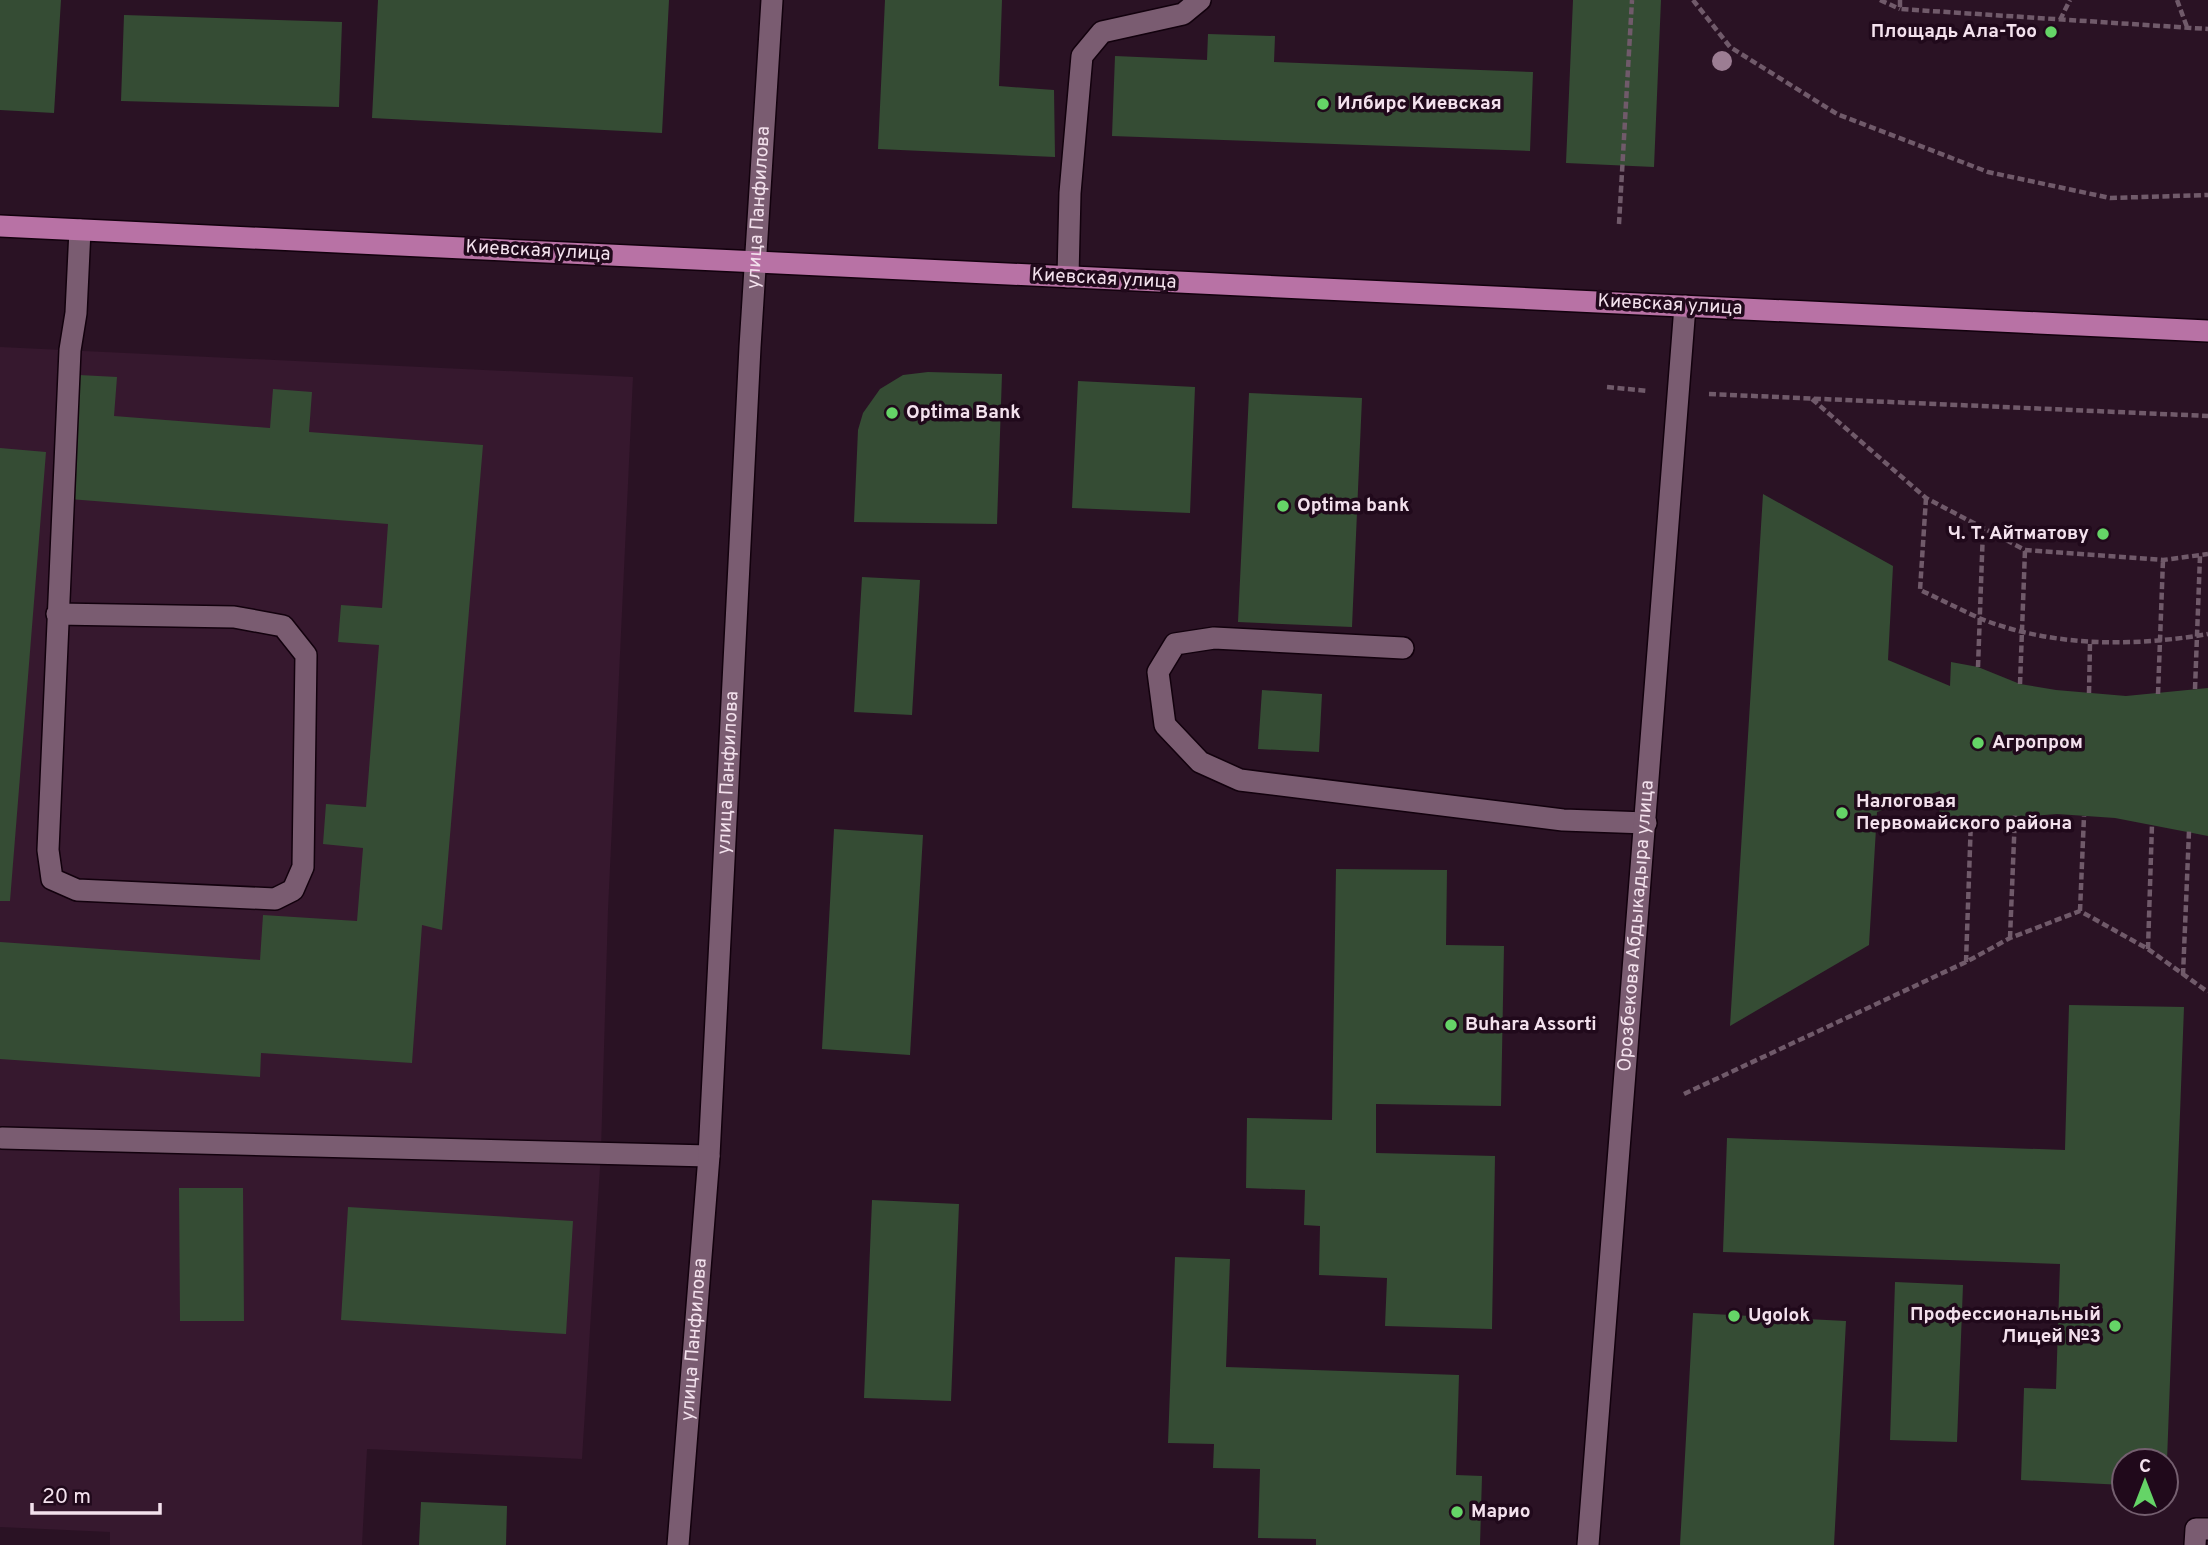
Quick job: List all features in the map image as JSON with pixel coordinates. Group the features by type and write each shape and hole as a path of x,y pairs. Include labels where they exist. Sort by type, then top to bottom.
{"main road":[{"name":"Киевская улица","path":"0,226 2208,331"}],"street":[{"name":"улица Панфилова","path":"678,1545 709,1156 749,361 772,0"},
{"path":"1068,277 1070,193 1082,56 1102,32 1183,14 1200,0"},
{"path":"57,614 234,617 283,626 306,655 303,867 293,890 275,899 77,890 52,879 48,850 57,614 70,350 76,313 80,230"},
{"name":"Орозбекова Абдыкадыра улица","path":"1588,1545 1685,306"},
{"path":"1404,648 1214,638 1175,644 1158,672 1165,725 1200,762 1240,780 1563,820 1646,823"},
{"path":"2,1138 709,1156"},
{"path":"2195,1545 2196,1529 2208,1529"}],"path":[{"path":"1619,224 1632,0"},
{"path":"1693,0 1730,47 1837,114 1975,167 2110,198 2208,195"},
{"path":"1880,0 1900,9 2208,29"},
{"path":"1900,0 1900,9"},
{"path":"2060,20 2070,0"},
{"path":"2177,0 2187,27"},
{"path":"1680,393 2208,416"},
{"path":"1812,399 1926,498 2025,550 2163,560 2208,554"},
{"path":"1926,498 1920,590 1980,618 2022,631 2091,643 2160,641 2208,634"},
{"path":"1978,667 1983,530"},
{"path":"2020,684 2025,550"},
{"path":"2195,689 2200,556"},
{"path":"2158,694 2163,560"},
{"path":"2089,693 2091,643"},
{"path":"2010,938 2015,815"},
{"path":"2080,911 2084,816"},
{"path":"1966,962 1971,819"},
{"path":"2148,950 2152,824"},
{"path":"2183,975 2189,831"},
{"path":"1684,1094 1966,962 2010,938 2080,911"},
{"path":"2080,911 2148,950 2208,992"}],"shaded area":[{"path":"0,347 633,377 608,910 601,1151 582,1459 367,1449 362,1545 110,1545 110,1532 0,1527"}],"building":[{"path":"0,0 61,0 54,113 0,110"},
{"path":"378,0 669,0 662,133 372,118"},
{"path":"885,0 1002,0 999,86 1054,90 1055,157 878,149"},
{"path":"1573,0 1661,0 1654,167 1566,163"},
{"path":"124,15 342,22 339,107 121,101"},
{"name":"Илбирс Киевская","path":"1208,34 1275,36 1274,62 1533,72 1530,151 1112,136 1115,56 1207,60"},
{"path":"928,372 1002,374 997,524 854,522 858,430 863,413 880,389 903,375"},
{"path":"79,375 117,377 114,416 270,428 273,389 312,392 309,432 483,445 442,930 422,925 412,1063 261,1053 260,1077 0,1059 0,942 260,960 263,915 357,921 363,848 323,844 326,804 366,807 379,645 338,642 341,605 382,608 388,524 69,499"},
{"path":"1078,381 1195,387 1190,513 1072,508"},
{"path":"1249,393 1362,398 1352,627 1238,622"},
{"path":"0,448 46,452 10,901 0,901"},
{"name":"Агропром","path":"1763,494 1893,566 1888,660 1950,686 1951,662 1978,667 2020,684 2056,690 2126,696 2208,688 2208,836 2115,818 2057,814 1939,824 1940,791 1877,812 1869,945 1730,1026"},
{"path":"862,577 920,580 912,715 854,712"},
{"path":"1262,690 1322,694 1319,752 1258,749"},
{"path":"834,829 923,835 910,1055 822,1049"},
{"path":"1336,869 1447,870 1446,945 1504,946 1501,1106 1376,1104 1376,1153 1495,1156 1492,1329 1385,1326 1387,1278 1319,1275 1320,1226 1304,1225 1305,1190 1246,1188 1247,1118 1332,1120"},
{"name":"Профессиональный Лицей №3","path":"2069,1005 2184,1007 2168,1447 2110,1447 2110,1484 2021,1480 2024,1388 2056,1389 2060,1264 1723,1252 1727,1138 2065,1150"},
{"path":"179,1188 243,1188 244,1321 180,1321"},
{"path":"872,1200 959,1204 951,1401 864,1398"},
{"path":"348,1207 573,1221 566,1334 341,1320"},
{"path":"1175,1257 1230,1259 1226,1367 1459,1375 1456,1475 1482,1476 1480,1545 1316,1545 1316,1539 1258,1538 1260,1469 1213,1468 1214,1444 1168,1443"},
{"path":"1895,1282 1963,1285 1957,1442 1890,1440"},
{"path":"1693,1313 1846,1321 1834,1545 1680,1545"},
{"path":"421,1502 507,1506 506,1545 419,1545"}],"place":[{"name":"Площадь Ала-Тоо","path":"2051,32"},
{"name":"Илбирс Киевская","path":"1323,104"},
{"name":"Optima Bank","path":"892,413"},
{"name":"Optima bank","path":"1283,506"},
{"name":"Ч. Т. Айтматову","path":"2103,534"},
{"name":"Агропром","path":"1978,743"},
{"name":"Налоговая Первомайского района","path":"1842,813"},
{"name":"Buhara Assorti","path":"1451,1025"},
{"name":"Ugolok","path":"1734,1316"},
{"name":"Профессиональный Лицей №3","path":"2115,1326"},
{"name":"Марио","path":"1457,1512"}]}
